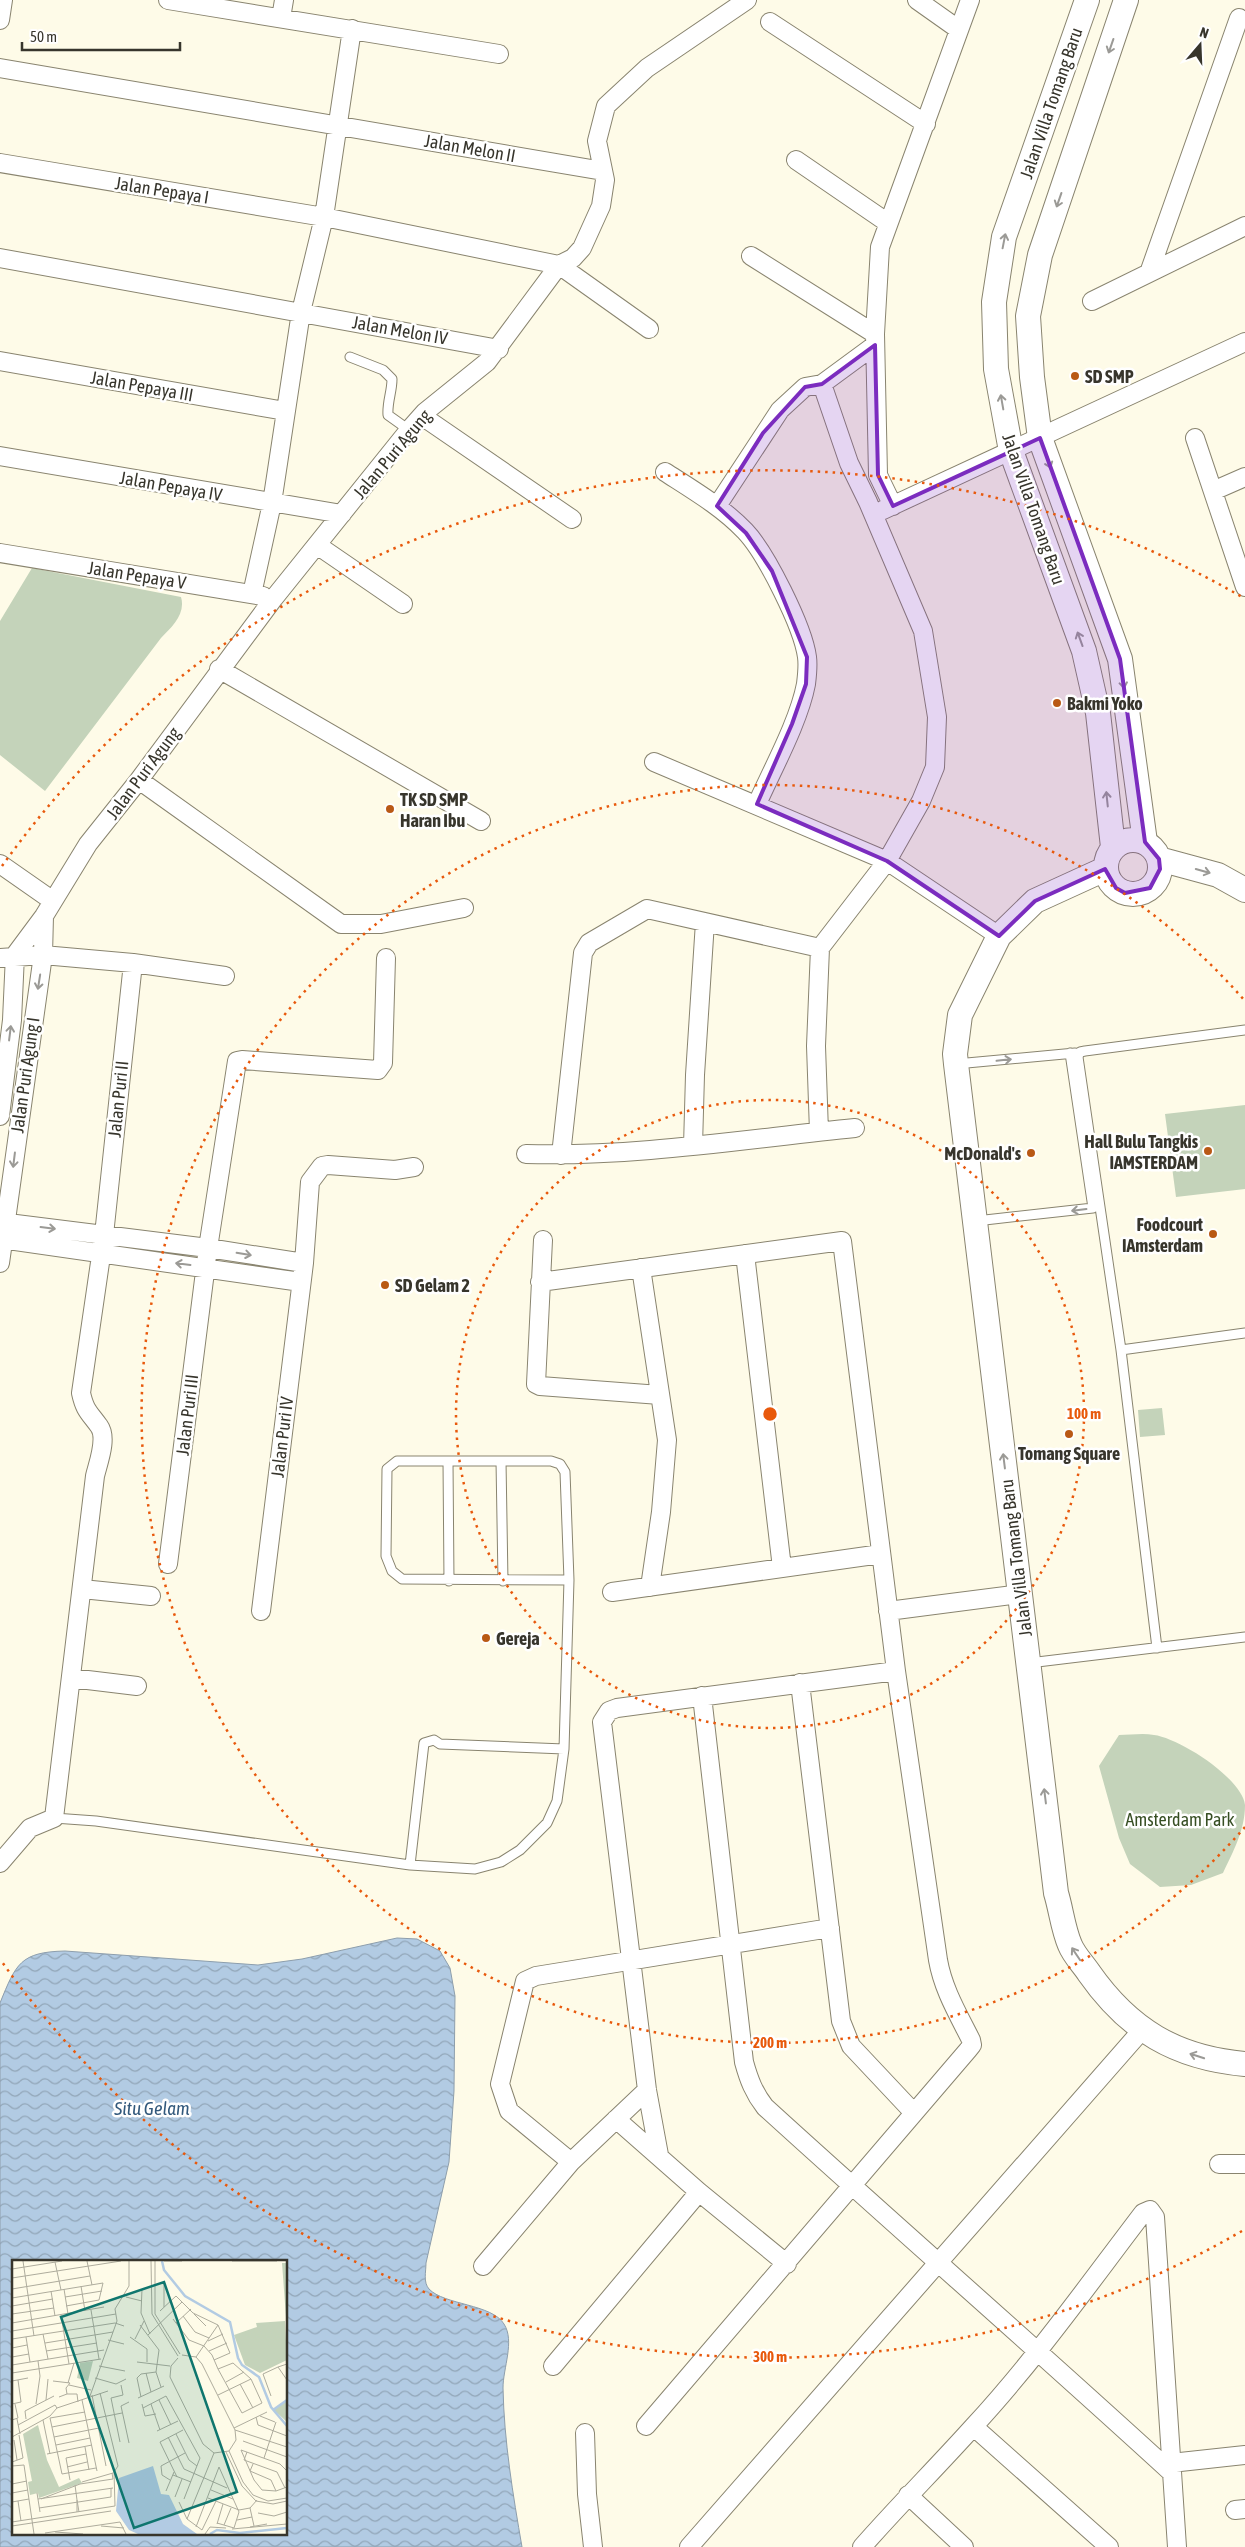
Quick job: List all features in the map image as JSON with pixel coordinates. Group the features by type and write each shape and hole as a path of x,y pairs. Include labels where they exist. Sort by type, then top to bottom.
{"street":[{"path":"0,20 4,0"},
{"path":"168,0 499,54"},
{"path":"281,18 284,0"},
{"name":"Jalan Puri Agung","path":"7,957 49,908 88,844 139,780 219,669 409,430 422,416 487,362 499,349 560,265 573,258 582,248 597,217 605,189 597,140 606,106 647,68 747,0"},
{"path":"917,0 958,29"},
{"path":"893,506 878,475 875,340 880,247 970,0"},
{"name":"Jalan Villa Tomang Baru","path":"1087,0 1004,236 994,302 996,370 1011,451 1084,651 1098,714 1109,858 1035,902 999,936 960,1015 955,1054 1056,1893 1070,1945 1100,1988 1142,2030 1170,2047 1214,2062 1245,2064"},
{"name":"Jalan Villa Tomang Baru","path":"1126,0 1040,255 1028,316 1032,377 1040,438 1120,659 1152,850"},
{"path":"1149,273 1239,18"},
{"path":"770,22 926,124"},
{"path":"252,594 272,503 301,312 324,217 352,30"},
{"name":"Jalan Melon II","path":"0,68 603,171"},
{"path":"796,160 888,222"},
{"name":"Jalan Pepaya I","path":"0,163 324,217 560,265"},
{"path":"1092,301 1245,226"},
{"path":"751,256 875,340"},
{"name":"Jalan Melon IV","path":"0,258 499,349"},
{"path":"560,265 649,329"},
{"path":"717,506 763,433 780,410 805,387 822,384 875,340"},
{"path":"873,515 1245,342"},
{"name":"Jalan Pepaya III","path":"0,361 285,411"},
{"path":"819,1132 816,1046 820,948 887,861 921,801 935,767 937,717 923,631 849,463 822,384"},
{"path":"422,416 572,519"},
{"path":"1195,438 1245,587"},
{"name":"Jalan Pepaya IV","path":"0,456 342,514"},
{"path":"666,472 717,506 746,533 772,571 794,619 808,657 806,684 792,724 757,804"},
{"path":"1213,491 1245,477"},
{"path":"317,545 403,604"},
{"name":"Jalan Pepaya V","path":"0,552 274,598"},
{"path":"219,669 480,821"},
{"path":"654,762 757,804 887,861 999,936"},
{"path":"139,780 341,924 381,924 464,908"},
{"path":"1152,850 1160,869 1157,880 1150,888 1135,894 1116,888 1109,880 1109,858 1124,841 1135,840 1152,850 1218,875 1245,890"},
{"path":"0,864 49,908"},
{"name":"Jalan Puri Agung I","path":"0,1263 2,1231 49,908"},
{"path":"561,1155 585,947 647,909 820,948"},
{"path":"692,1146 694,1075 705,922"},
{"path":"7,957 43,955 133,963 225,976"},
{"name":"Jalan Puri Agung I","path":"0,1116 12,1020 7,957"},
{"name":"Jalan Puri III","path":"168,1564 208,1248 237,1061 378,1070 383,1063 386,958"},
{"name":"Jalan Puri II","path":"54,1818 95,1476 103,1437 100,1426 84,1408 80,1393 104,1235 133,963"},
{"path":"526,1154 561,1155 692,1146 855,1128"},
{"path":"2,1231 104,1235 208,1248 304,1263 310,1182 322,1166 394,1170 414,1167"},
{"path":"2,1231 101,1253 301,1282"},
{"path":"543,1240 536,1384 540,1386 660,1395"},
{"path":"540,1282 842,1241 888,1611 941,1977 972,2040 972,2045 646,2426"},
{"path":"745,1254 782,1568"},
{"name":"Jalan Puri IV","path":"261,1611 304,1263"},
{"path":"641,1268 666,1440 661,1512 650,1587"},
{"path":"612,1592 881,1554"},
{"path":"82,1589 151,1596"},
{"path":"888,1611 1020,1594"},
{"path":"659,2155 647,2090 602,1722 610,1711 617,1708 896,1670"},
{"path":"71,1678 138,1686"},
{"path":"800,1683 841,2021 851,2046 914,2113"},
{"path":"702,1696 732,1942 744,2062 756,2095 765,2108 852,2187 1172,2468"},
{"path":"0,1863 30,1828 54,1818"},
{"path":"571,2162 509,2112 500,2084 525,1981 536,1976 732,1942 830,1928"},
{"path":"689,2547 1142,2030"},
{"path":"483,2266 571,2162 647,2090"},
{"path":"616,2119 699,2192 786,2264"},
{"path":"1219,2164 1245,2164"},
{"path":"553,2366 699,2192"},
{"path":"862,2547 908,2495 974,2427 1038,2350 1143,2213 1148,2210 1153,2211 1156,2217 1177,2547"},
{"path":"974,2427 1109,2547"},
{"path":"585,2432 587,2494 593,2547"},
{"path":"1172,2468 1245,2455"},
{"path":"908,2495 964,2547"}],"lane":[{"path":"350,356 383,370 392,379 388,414 409,430"},
{"path":"956,1064 1080,1052 1245,1030"},
{"path":"1080,1052 1078,1056 1121,1350 1157,1648"},
{"path":"975,1221 1093,1208 1070,1053"},
{"path":"1121,1350 1245,1333"},
{"path":"54,1818 96,1821 410,1865 475,1870 501,1862 520,1850 547,1823 558,1801 564,1749 569,1580 566,1472 560,1464 551,1461 397,1461 388,1469 386,1556 392,1571 402,1580 569,1580"},
{"path":"448,1461 449,1581"},
{"path":"501,1461 503,1581"},
{"path":"1028,1663 1245,1637"},
{"path":"410,1865 424,1743 434,1740 440,1744 564,1749"}],"highlighted area":[{"path":"875,345 878,475 893,506 1040,438 1120,659 1145,842 1159,859 1160,869 1150,888 1125,893 1116,888 1105,869 1035,901 999,936 887,861 757,804 792,724 806,684 807,657 772,571 746,533 717,506 763,433 805,387 822,384"}],"green space":[{"path":"32,568 181,597 182,603 182,609 177,620 161,638 45,791 0,755 0,621"},
{"name":"Hall Bulu Tangkis IAMSTERDAM","path":"1245,1105 1245,1189 1176,1197 1165,1114"},
{"path":"1162,1408 1165,1435 1140,1437 1138,1410"},
{"name":"Amsterdam Park","path":"1119,1735 1154,1735 1178,1743 1208,1761 1233,1783 1241,1794 1245,1805 1243,1823 1238,1840 1223,1873 1191,1885 1160,1887 1130,1864 1119,1838 1099,1766"}],"water":[{"name":"Situ Gelam","path":"397,1938 417,1939 440,1951 450,1968 455,1996 454,2091 449,2162 426,2263 425,2280 429,2289 436,2294 479,2308 498,2317 507,2331 509,2346 503,2380 505,2428 509,2468 522,2547 0,2547 0,2003 11,1979 22,1963 38,1954 50,1952 65,1951 258,1965 302,1959"}],"place":[{"name":"SD SMP","path":"1075,376"},
{"name":"Bakmi Yoko","path":"1057,703"},
{"name":"TK SD SMP Haran Ibu","path":"390,809"},
{"name":"Hall Bulu Tangkis IAMSTERDAM","path":"1208,1151"},
{"name":"McDonald's","path":"1031,1153"},
{"name":"Foodcourt IAmsterdam","path":"1213,1234"},
{"name":"SD Gelam 2","path":"385,1285"},
{"name":"Tomang Square","path":"1069,1434"},
{"name":"Gereja","path":"486,1638"}]}
